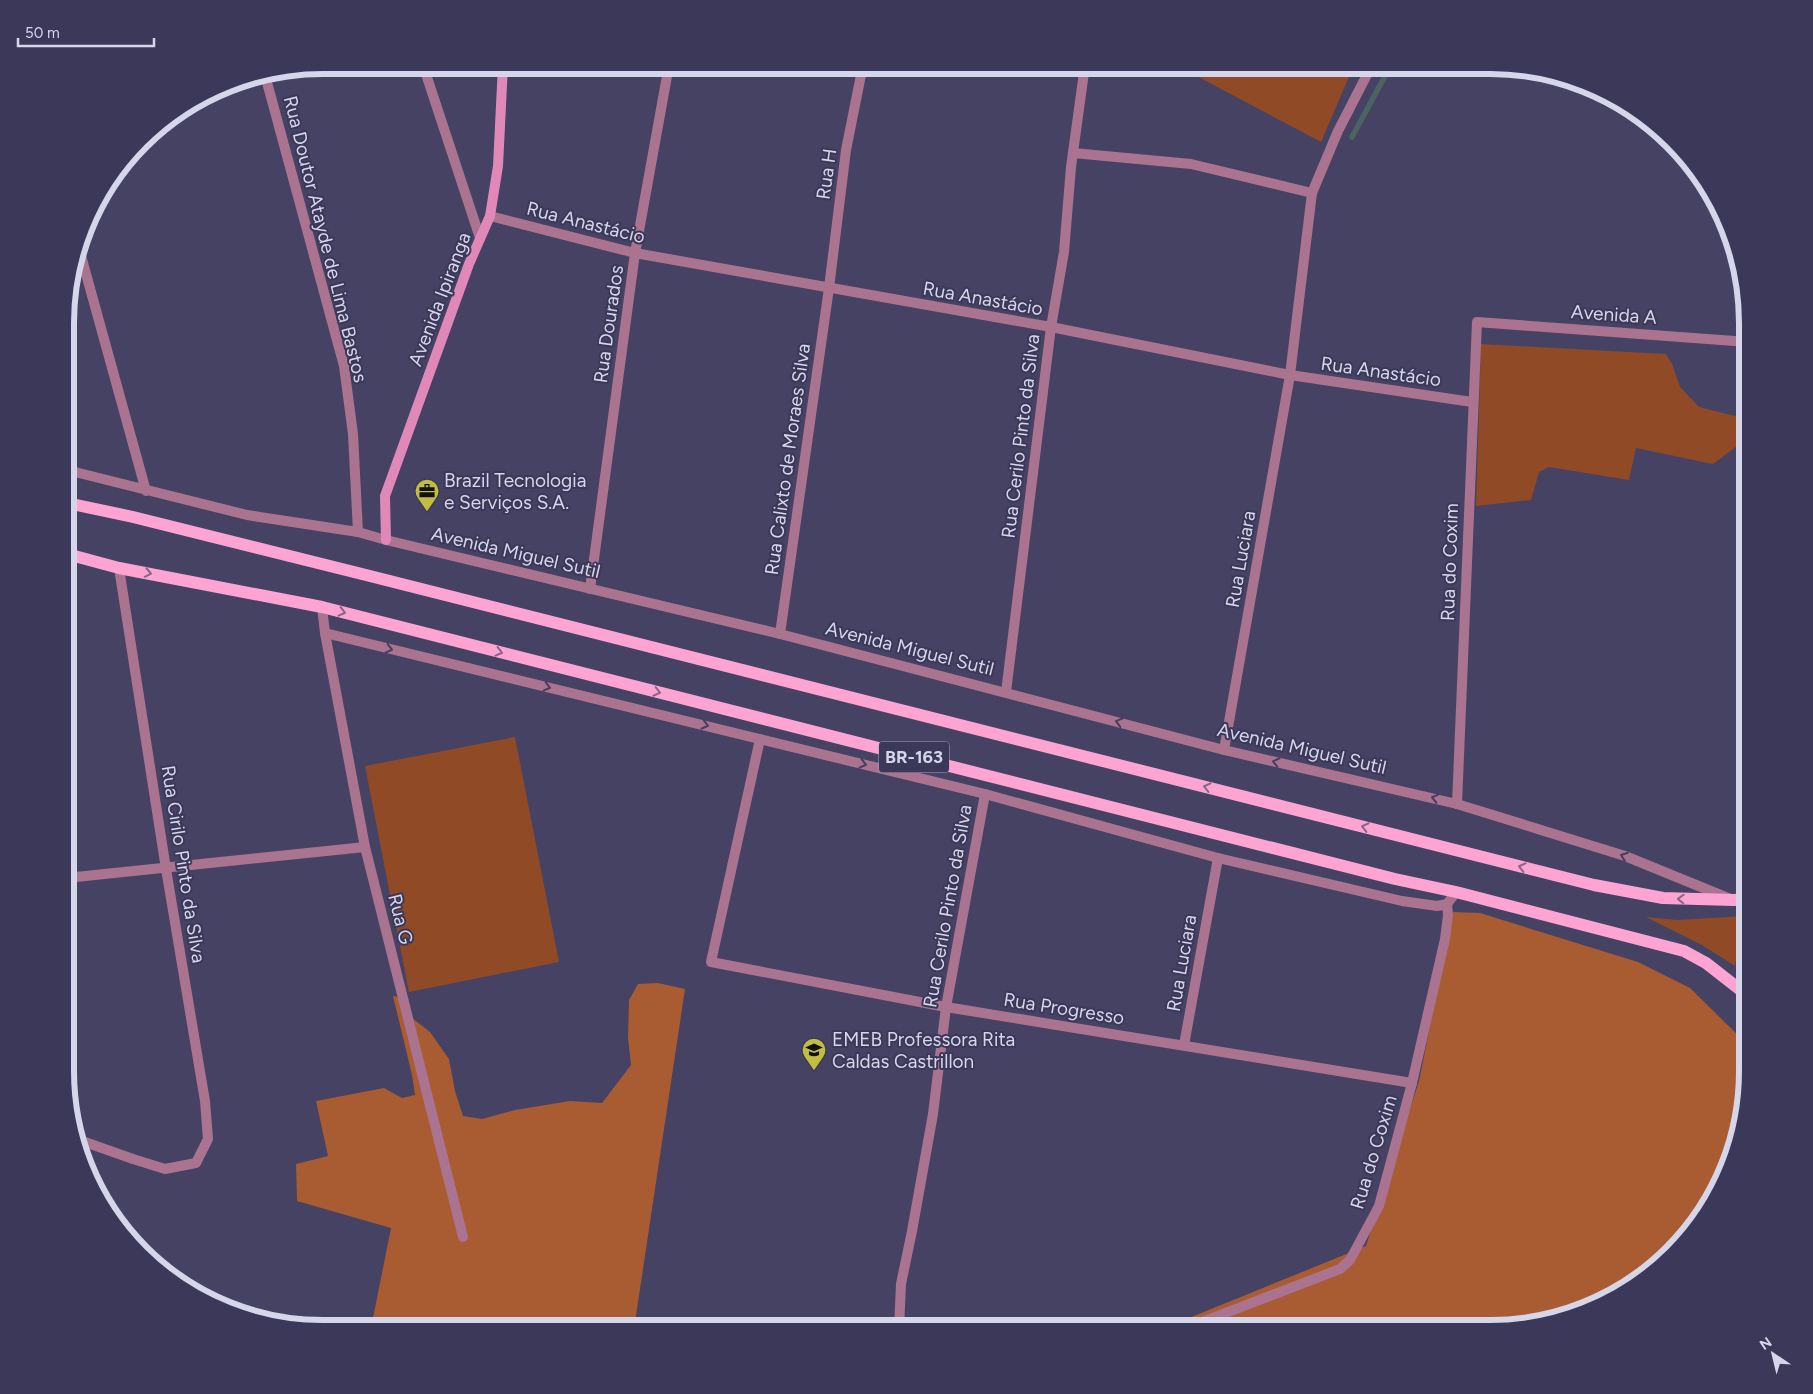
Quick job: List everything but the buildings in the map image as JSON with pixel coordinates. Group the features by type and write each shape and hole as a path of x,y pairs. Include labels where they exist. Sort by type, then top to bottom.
{"main road":[{"name":"Avenida Miguel Sutil","path":"74,504 133,517 366,575 1594,885 1663,898 1739,900"},
{"name":"BR-163","path":"74,556 119,568 322,607 1684,951 1706,963 1739,988"}],"street":[{"path":"426,74 480,238"},
{"name":"Avenida Ipiranga","path":"386,540 385,496 480,238 490,216 498,166 503,74"},
{"name":"Rua Dourados","path":"590,589 635,253 667,74"},
{"name":"Rua H","path":"829,288 846,150 861,74"},
{"name":"Rua Cerilo Pinto da Silva","path":"1006,692 1051,327 1064,252 1082,74"},
{"name":"Rua Luciara","path":"1224,750 1290,375 1312,193 1338,131 1368,74"},
{"name":"Rua Doutor Atayde de Lima Bastos","path":"266,81 344,366 353,434 358,532"},
{"path":"1073,153 1191,164 1312,193"},
{"name":"Rua Anastácio","path":"490,216 635,253 1051,327 1290,375 1472,402"},
{"path":"82,259 146,490"},
{"name":"Rua Calixto de Moraes Silva","path":"780,634 829,288"},
{"name":"Avenida A","path":"1477,322 1739,341"},
{"name":"Rua do Coxim","path":"1457,804 1472,402 1477,322"},
{"name":"Avenida Miguel Sutil","path":"74,472 247,515 358,532 780,634 1224,750 1457,804 1626,856 1734,900"},
{"name":"Rua Cirilo Pinto da Silva","path":"84,1142 165,1169 196,1163 208,1139 205,1101 119,568"},
{"name":"Rua G","path":"322,607 324,633 365,847 463,1237"},
{"path":"324,633 985,794 1218,858 1402,901 1437,906 1447,904 1456,892"},
{"name":"Rua Progresso","path":"760,739 711,962 946,1007 1412,1083"},
{"name":"Rua Cerilo Pinto da Silva","path":"899,1320 901,1284 933,1114 946,1007 985,794"},
{"path":"74,877 365,847"},
{"name":"Rua Luciara","path":"1184,1045 1218,858"},
{"name":"Rua do Coxim","path":"1207,1320 1340,1269 1350,1260 1379,1206 1412,1083 1445,939 1448,915 1447,904"}],"shaded area":[{"path":"1193,74 1350,74 1321,142"},
{"path":"1481,344 1666,354 1672,364 1680,387 1699,407 1739,417 1739,444 1713,464 1636,448 1629,480 1549,467 1539,472 1531,500 1476,506"},
{"path":"515,737 559,962 409,992 365,766"},
{"path":"1453,912 1480,913 1638,962 1690,988 1739,1036 1739,1087 1731,1135 1714,1181 1706,1196 1688,1223 1666,1247 1642,1269 1600,1295 1554,1312 1506,1320 1184,1320 1366,1246 1419,1081"},
{"path":"1739,916 1739,937 1735,966 1702,945 1646,917 1677,920"},
{"path":"658,983 685,989 635,1320 373,1320 391,1228 297,1201 296,1164 328,1156 316,1101 384,1088 402,1098 415,1095 393,996 408,998 412,1018 430,1032 449,1059 455,1091 463,1116 482,1119 515,1110 570,1101 602,1103 631,1065 628,1038 629,1000 638,984"}],"waterway":[{"path":"1352,137 1386,74"}],"place":[{"name":"Brazil Tecnologia e Serviços S.A.","path":"427,512"},
{"name":"EMEB Professora Rita Caldas Castrillon","path":"814,1071"}]}
